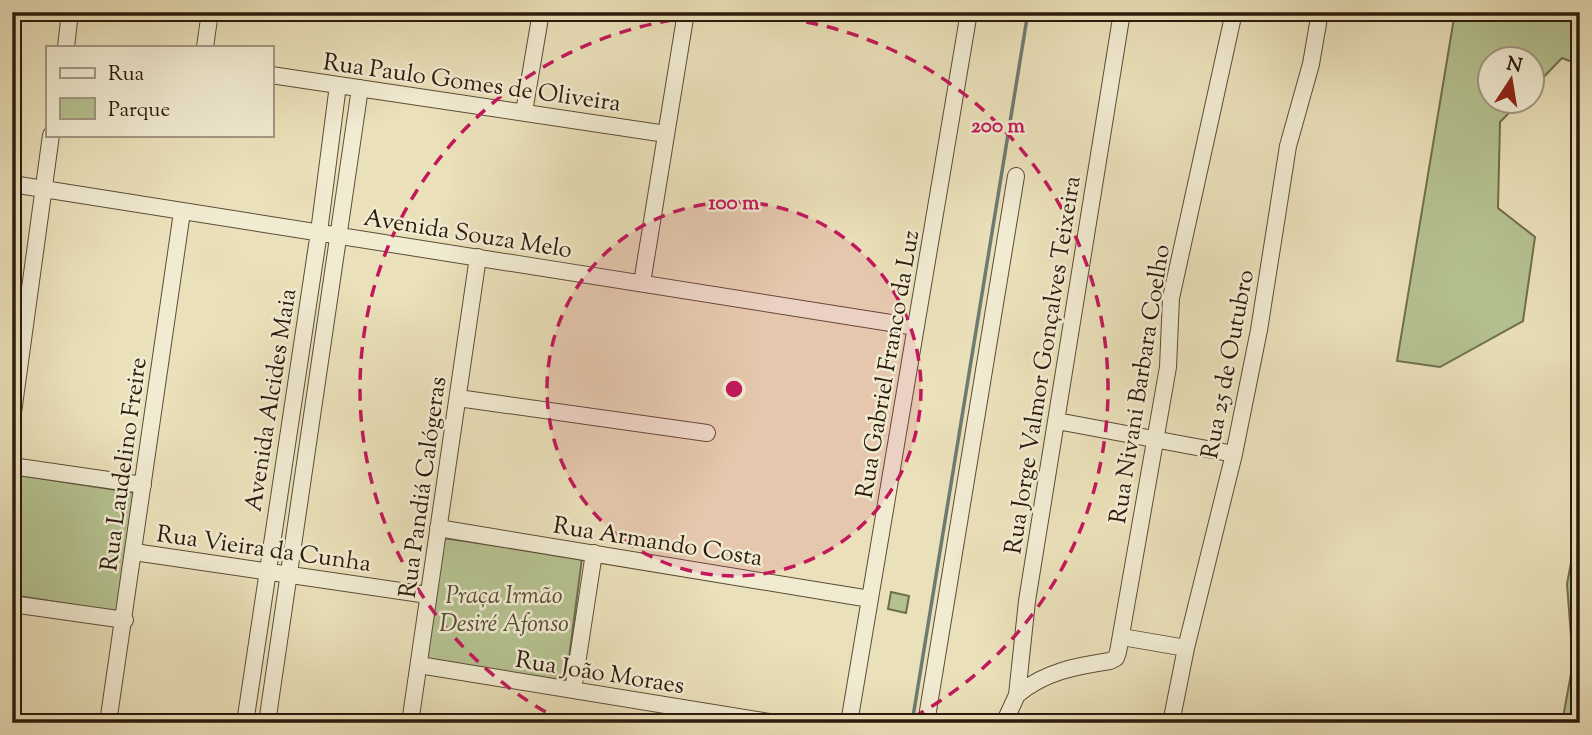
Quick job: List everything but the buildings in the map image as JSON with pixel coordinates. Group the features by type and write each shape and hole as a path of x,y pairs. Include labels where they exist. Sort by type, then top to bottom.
{"street":[{"path":"66,46 71,12"},
{"path":"205,46 210,12"},
{"path":"524,112 541,12"},
{"path":"642,283 686,12"},
{"name":"Rua Gabriel Franco da Luz","path":"849,723 969,12"},
{"name":"Rua Jorge Valmor Gonçalves Teixeira","path":"1004,723 1017,695 1027,601 1122,12"},
{"name":"Rua Nivani Barbara Coelho","path":"1017,695 1028,685 1067,668 1113,660 1117,656 1168,367 1171,298 1234,12"},
{"name":"Rua 25 de Outubro","path":"1171,723 1186,649 1234,454 1259,330 1288,146 1311,64 1320,12"},
{"name":"Rua Paulo Gomes de Oliveira","path":"273,75 666,134"},
{"name":"Avenida Alcides Maia","path":"245,723 338,85"},
{"name":"Avenida Alcides Maia","path":"267,723 360,88"},
{"path":"12,420 51,136"},
{"path":"926,723 1016,176"},
{"name":"Avenida Souza Melo","path":"12,184 916,327"},
{"name":"Rua Laudelino Freire","path":"108,723 183,212"},
{"name":"Rua Pandiá Calógeras","path":"410,723 478,257"},
{"path":"458,398 707,433"},
{"path":"1057,421 1234,454"},
{"path":"12,466 143,485"},
{"name":"Rua Armando Costa","path":"438,528 870,600"},
{"name":"Rua Vieira da Cunha","path":"134,552 428,595"},
{"path":"573,690 594,553"},
{"path":"12,604 125,620"},
{"path":"1122,636 1186,649"},
{"name":"Rua João Moraes","path":"419,665 775,723"}],"green space":[{"path":"1455,12 1580,12 1580,65 1562,58 1546,75 1546,46 1476,46 1476,116 1506,116 1500,122 1498,208 1535,237 1523,321 1440,367 1397,361"},
{"path":"12,474 136,493 118,612 12,595"},
{"path":"1580,514 1580,723 1562,723 1573,663 1567,584"},
{"name":"Praça Irmão Desiré Afonso","path":"443,538 582,558 566,681 426,660"},
{"path":"891,592 909,596 906,613 888,609"}],"waterway":[{"path":"912,723 1028,12"}]}
